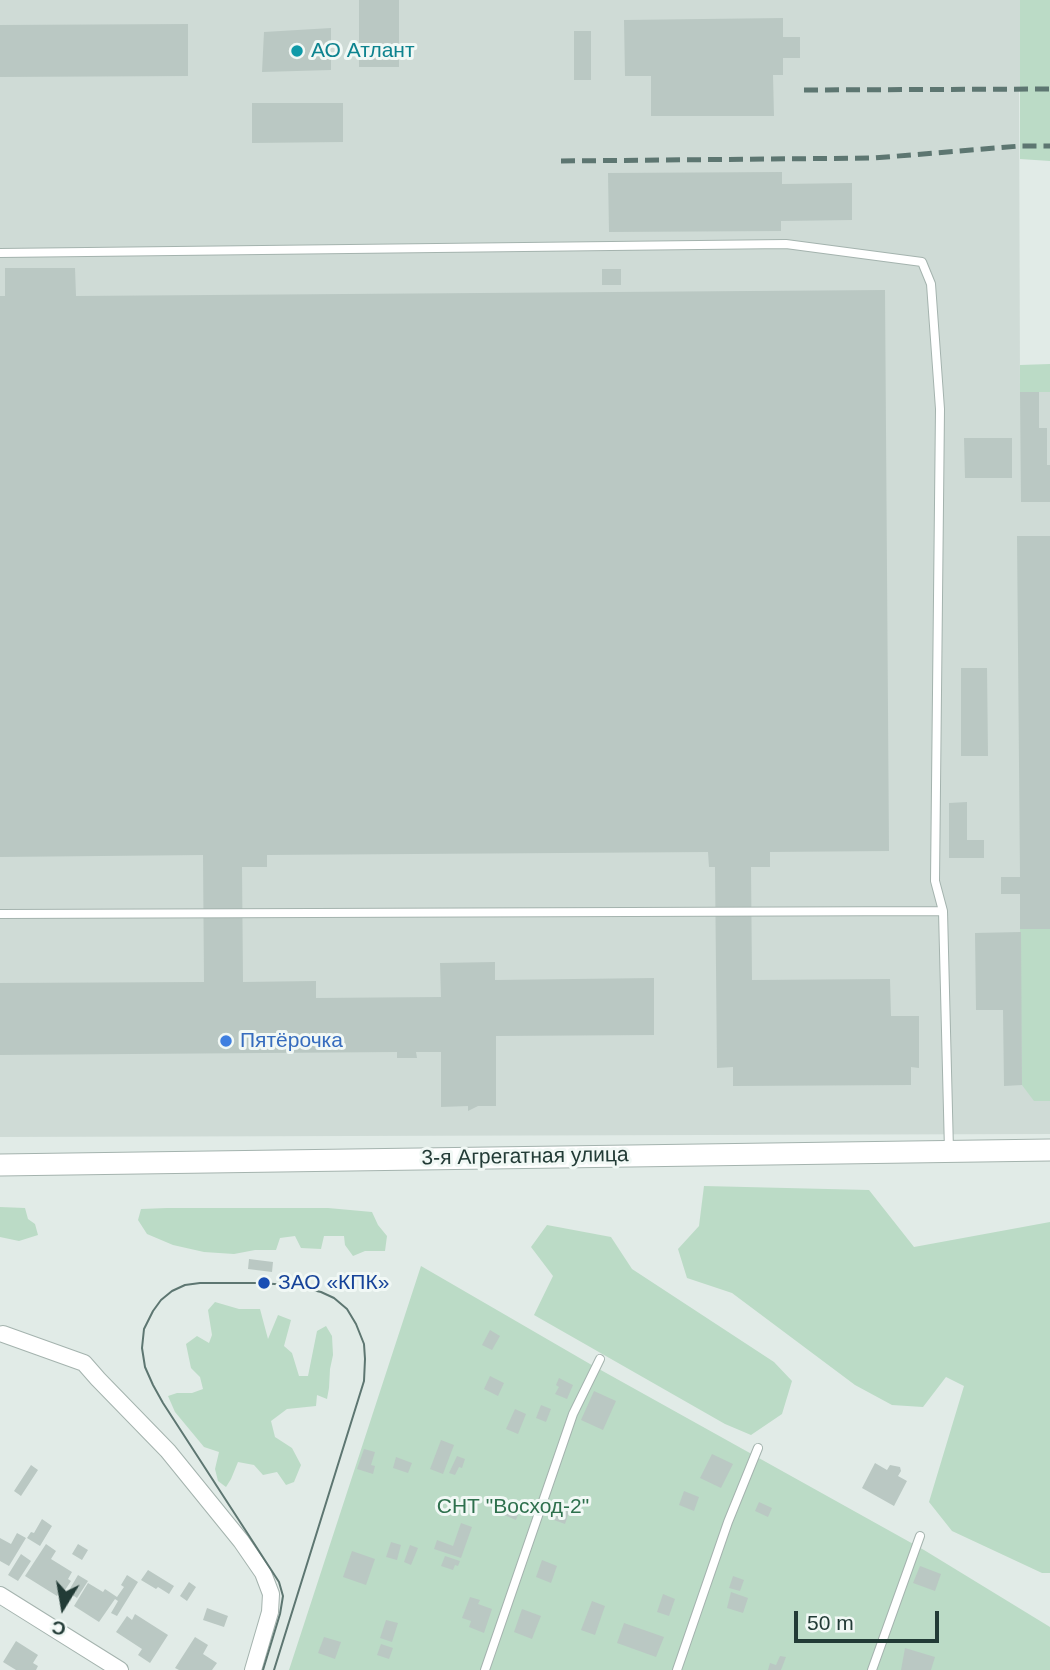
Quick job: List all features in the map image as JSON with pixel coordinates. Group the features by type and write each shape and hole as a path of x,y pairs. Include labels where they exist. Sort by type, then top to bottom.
{"street":[{"name":"3-я Агрегатная улица","path":"0,1165 1050,1150"},
{"path":"3,1334 84,1363 169,1451 241,1541 263,1573 271,1594 270,1612 253,1670"},
{"path":"0,1595 120,1670"}],"lane":[{"path":"0,253 786,244 922,262 931,284 940,409 935,881 943,911 949,1151"},
{"path":"0,914 943,911"},
{"path":"485,1670 573,1414 600,1359"},
{"path":"677,1670 728,1522 758,1448"},
{"path":"872,1670 920,1536"}],"shaded area":[{"path":"0,0 1050,0 1019,89 1020,391 1050,392 1050,1134 0,1137"}],"green space":[{"path":"1020,0 1050,0 1050,161 1020,159"},
{"path":"1050,364 1050,392 1020,392 1020,365"},
{"path":"1020,929 1050,929 1050,1101 1034,1101 1022,1085"},
{"path":"704,1186 869,1190 914,1247 1050,1222 1050,1573 1042,1573 952,1531 929,1502 964,1386 946,1377 923,1407 892,1405 855,1385 732,1293 687,1278 678,1249 699,1226"},
{"path":"0,1207 25,1208 38,1235 19,1241 0,1237"},
{"path":"328,1208 372,1212 387,1236 385,1251 365,1251 353,1256 345,1245 344,1236 324,1236 321,1249 301,1248 295,1236 280,1238 276,1250 234,1254 204,1252 173,1245 147,1234 138,1220 141,1209"},
{"path":"547,1225 611,1237 632,1269 774,1362 792,1381 782,1414 751,1435 725,1424 534,1315 553,1276 531,1247"},
{"name":"СНТ \"Восход-2\"","path":"421,1266 590,1364 924,1550 1050,1627 1050,1670 289,1670"},
{"path":"215,1302 239,1309 260,1309 268,1339 278,1315 291,1320 284,1346 292,1353 299,1376 308,1376 317,1331 326,1326 332,1336 333,1355 327,1399 317,1395 316,1406 287,1409 271,1421 275,1437 292,1448 301,1465 294,1482 286,1485 277,1472 263,1475 254,1465 238,1462 226,1487 218,1481 215,1469 219,1452 204,1447 175,1412 168,1396 203,1389 200,1377 191,1368 186,1344 197,1336 209,1343 212,1335 208,1310"}],"building":[{"path":"359,0 399,0 399,67 359,67"},
{"path":"783,18 783,37 800,37 800,58 783,58 783,75 773,75 774,116 651,116 651,76 625,76 624,20"},
{"path":"188,24 188,76 0,77 0,25"},
{"name":"АО Атлант","path":"331,28 331,70 262,72 264,32"},
{"path":"574,31 591,31 591,80 574,80"},
{"path":"252,103 343,103 343,142 252,143"},
{"path":"782,172 782,184 852,183 852,220 781,221 781,231 609,232 608,173"},
{"path":"5,268 75,268 76,296 885,290 889,851 770,852 770,867 751,867 752,980 890,979 891,1016 919,1016 919,1068 911,1067 911,1085 733,1086 733,1067 717,1068 715,867 709,867 708,852 267,855 267,867 242,867 243,982 316,981 316,998 441,997 440,963 495,962 495,980 654,978 654,1035 496,1036 496,1106 478,1106 468,1111 468,1106 441,1107 441,1052 416,1052 417,1058 397,1058 397,1052 0,1055 0,983 204,982 203,855 0,857 0,296 5,296"},
{"path":"602,269 621,269 621,285 602,285"},
{"path":"1020,392 1039,392 1039,428 1047,428 1050,502 1021,502"},
{"path":"964,438 1012,438 1012,478 965,478"},
{"path":"1017,536 1050,536 1050,929 1020,929 1020,894 1001,894 1001,877 1020,877"},
{"path":"961,668 987,668 988,756 961,756"},
{"path":"967,802 967,840 984,840 984,858 949,858 949,803"},
{"path":"1021,932 1022,1085 1004,1086 1003,1010 976,1010 975,933"},
{"path":"249,1259 273,1262 272,1272 248,1269"},
{"path":"490,1330 500,1336 492,1350 482,1345"},
{"path":"490,1376 504,1383 498,1396 484,1389"},
{"path":"559,1378 573,1385 567,1399 555,1394 559,1387 556,1385"},
{"path":"594,1391 616,1401 603,1430 581,1420"},
{"path":"541,1405 551,1409 546,1422 536,1418"},
{"path":"515,1409 526,1414 518,1434 506,1429"},
{"path":"441,1440 454,1445 443,1474 430,1469"},
{"path":"364,1449 375,1452 371,1465 375,1466 373,1474 357,1469"},
{"path":"712,1454 733,1464 721,1488 700,1478"},
{"path":"457,1456 465,1459 462,1468 459,1467 455,1475 449,1473"},
{"path":"396,1457 412,1463 408,1473 393,1468"},
{"path":"875,1463 887,1470 890,1465 900,1467 898,1476 907,1481 894,1506 862,1488"},
{"path":"31,1465 38,1470 21,1496 14,1491"},
{"path":"684,1491 699,1497 694,1511 679,1505"},
{"path":"509,1502 521,1507 516,1520 504,1515"},
{"path":"759,1502 772,1508 768,1517 755,1511"},
{"path":"558,1508 569,1512 565,1524 554,1520"},
{"path":"42,1519 52,1526 40,1546 27,1538 31,1532 34,1533"},
{"path":"461,1523 472,1527 461,1558 434,1549 437,1540 453,1546"},
{"path":"17,1533 26,1538 9,1566 0,1561 0,1538 11,1544"},
{"path":"391,1542 401,1545 397,1560 386,1557"},
{"path":"46,1544 56,1551 51,1559 72,1572 68,1579 71,1581 63,1593 60,1592 57,1596 25,1576"},
{"path":"78,1544 88,1550 82,1560 72,1554"},
{"path":"410,1545 418,1548 411,1565 404,1562"},
{"path":"352,1551 375,1559 366,1585 343,1577"},
{"path":"21,1554 31,1561 18,1581 8,1575"},
{"path":"445,1556 460,1561 458,1566 455,1565 453,1570 441,1566"},
{"path":"542,1560 557,1566 551,1583 536,1577"},
{"path":"920,1566 941,1574 935,1591 913,1583"},
{"path":"148,1570 174,1586 169,1594 141,1580"},
{"path":"78,1575 88,1581 77,1598 68,1592"},
{"path":"127,1575 138,1582 117,1616 111,1613 118,1601 115,1599 99,1622 74,1606 88,1583 117,1597 124,1587 121,1585"},
{"path":"733,1576 744,1580 740,1591 729,1588"},
{"path":"189,1582 196,1587 187,1601 180,1596"},
{"path":"731,1592 748,1598 743,1613 727,1608"},
{"path":"663,1594 675,1599 669,1616 657,1612"},
{"path":"470,1597 480,1600 478,1604 492,1609 484,1633 469,1627 471,1621 462,1618"},
{"path":"592,1601 605,1606 595,1635 581,1630"},
{"path":"207,1608 228,1616 224,1627 203,1620"},
{"path":"522,1609 541,1616 532,1639 514,1632"},
{"path":"135,1614 168,1635 150,1663 138,1655 142,1649 116,1632 127,1616 132,1620"},
{"path":"386,1620 398,1623 392,1642 380,1638"},
{"path":"624,1623 664,1637 656,1657 617,1643"},
{"path":"195,1637 208,1645 203,1654 217,1663 212,1670 175,1668"},
{"path":"324,1637 341,1642 335,1659 318,1653"},
{"path":"16,1641 38,1655 33,1663 38,1666 36,1670 16,1670 3,1662"},
{"path":"381,1644 393,1648 389,1659 377,1655"},
{"path":"905,1648 935,1657 931,1670 901,1670"},
{"path":"780,1656 786,1657 781,1670 768,1670 770,1663 776,1665"}],"tram line":[{"path":"263,1670 280,1614 283,1596 279,1582 163,1403 145,1367 142,1348 144,1329 161,1300 185,1285 264,1283 321,1292 347,1309 364,1344 364,1381 274,1670"}],"railway":[{"path":"804,90 1050,89"},
{"path":"561,161 874,158 1050,146"}],"place":[{"name":"АО Атлант","path":"297,51"},
{"name":"Пятёрочка","path":"226,1041"},
{"name":"ЗАО «КПК»","path":"264,1283"}]}
